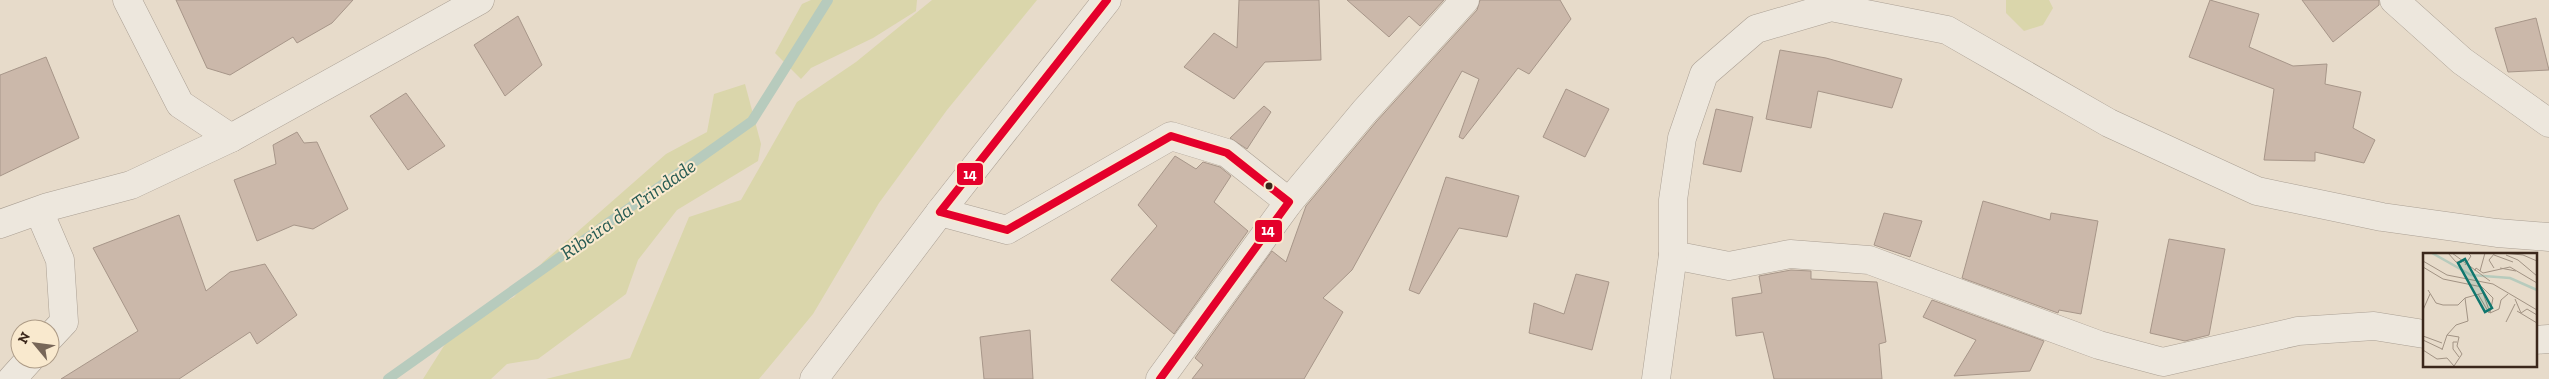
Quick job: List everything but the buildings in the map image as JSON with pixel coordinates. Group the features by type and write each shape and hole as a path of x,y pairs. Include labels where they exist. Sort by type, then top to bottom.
{"street":[{"path":"127,0 180,104 231,138"},
{"path":"0,224 131,185 231,138 480,0"},
{"path":"814,379 940,212 1107,0"},
{"path":"1160,379 1289,202 1364,112 1465,0"},
{"path":"2394,0 2462,60 2549,123"},
{"path":"1656,379 1673,255 1673,200 1682,138 1704,74 1756,29 1831,7 1947,30 2109,123 2257,191 2382,217 2497,234 2549,237"},
{"path":"940,212 1007,230 1171,136 1227,153 1289,202"},
{"path":"1258,178 1267,232"},
{"path":"39,211 60,260 64,322 60,326"},
{"path":"1673,255 1729,266 1790,254 1869,260 2166,370 2298,331 2374,326 2423,334"},
{"path":"2536,340 2549,339"},
{"path":"12,379 21,369"}],"shaded area":[{"path":"811,0 917,0 916,11 873,38 811,68 801,79 775,53 802,4"},
{"path":"932,0 1037,0 947,110 879,203 813,314 759,379 546,379 630,358 689,217 741,200 797,102 856,62"},
{"path":"2006,0 2049,0 2053,8 2043,25 2024,31 2006,13"},
{"path":"745,84 761,144 758,161 677,210 638,260 626,294 538,359 507,364 491,379 423,379 454,330 514,297 543,262 666,154 707,132 714,94"}],"waterway":[{"name":"Ribeira da Trindade","path":"388,379 752,121 828,0"}],"transit line":[{"name":"14","path":"1107,0 940,212 1007,230 1171,136 1227,153 1289,202 1160,379"}]}
